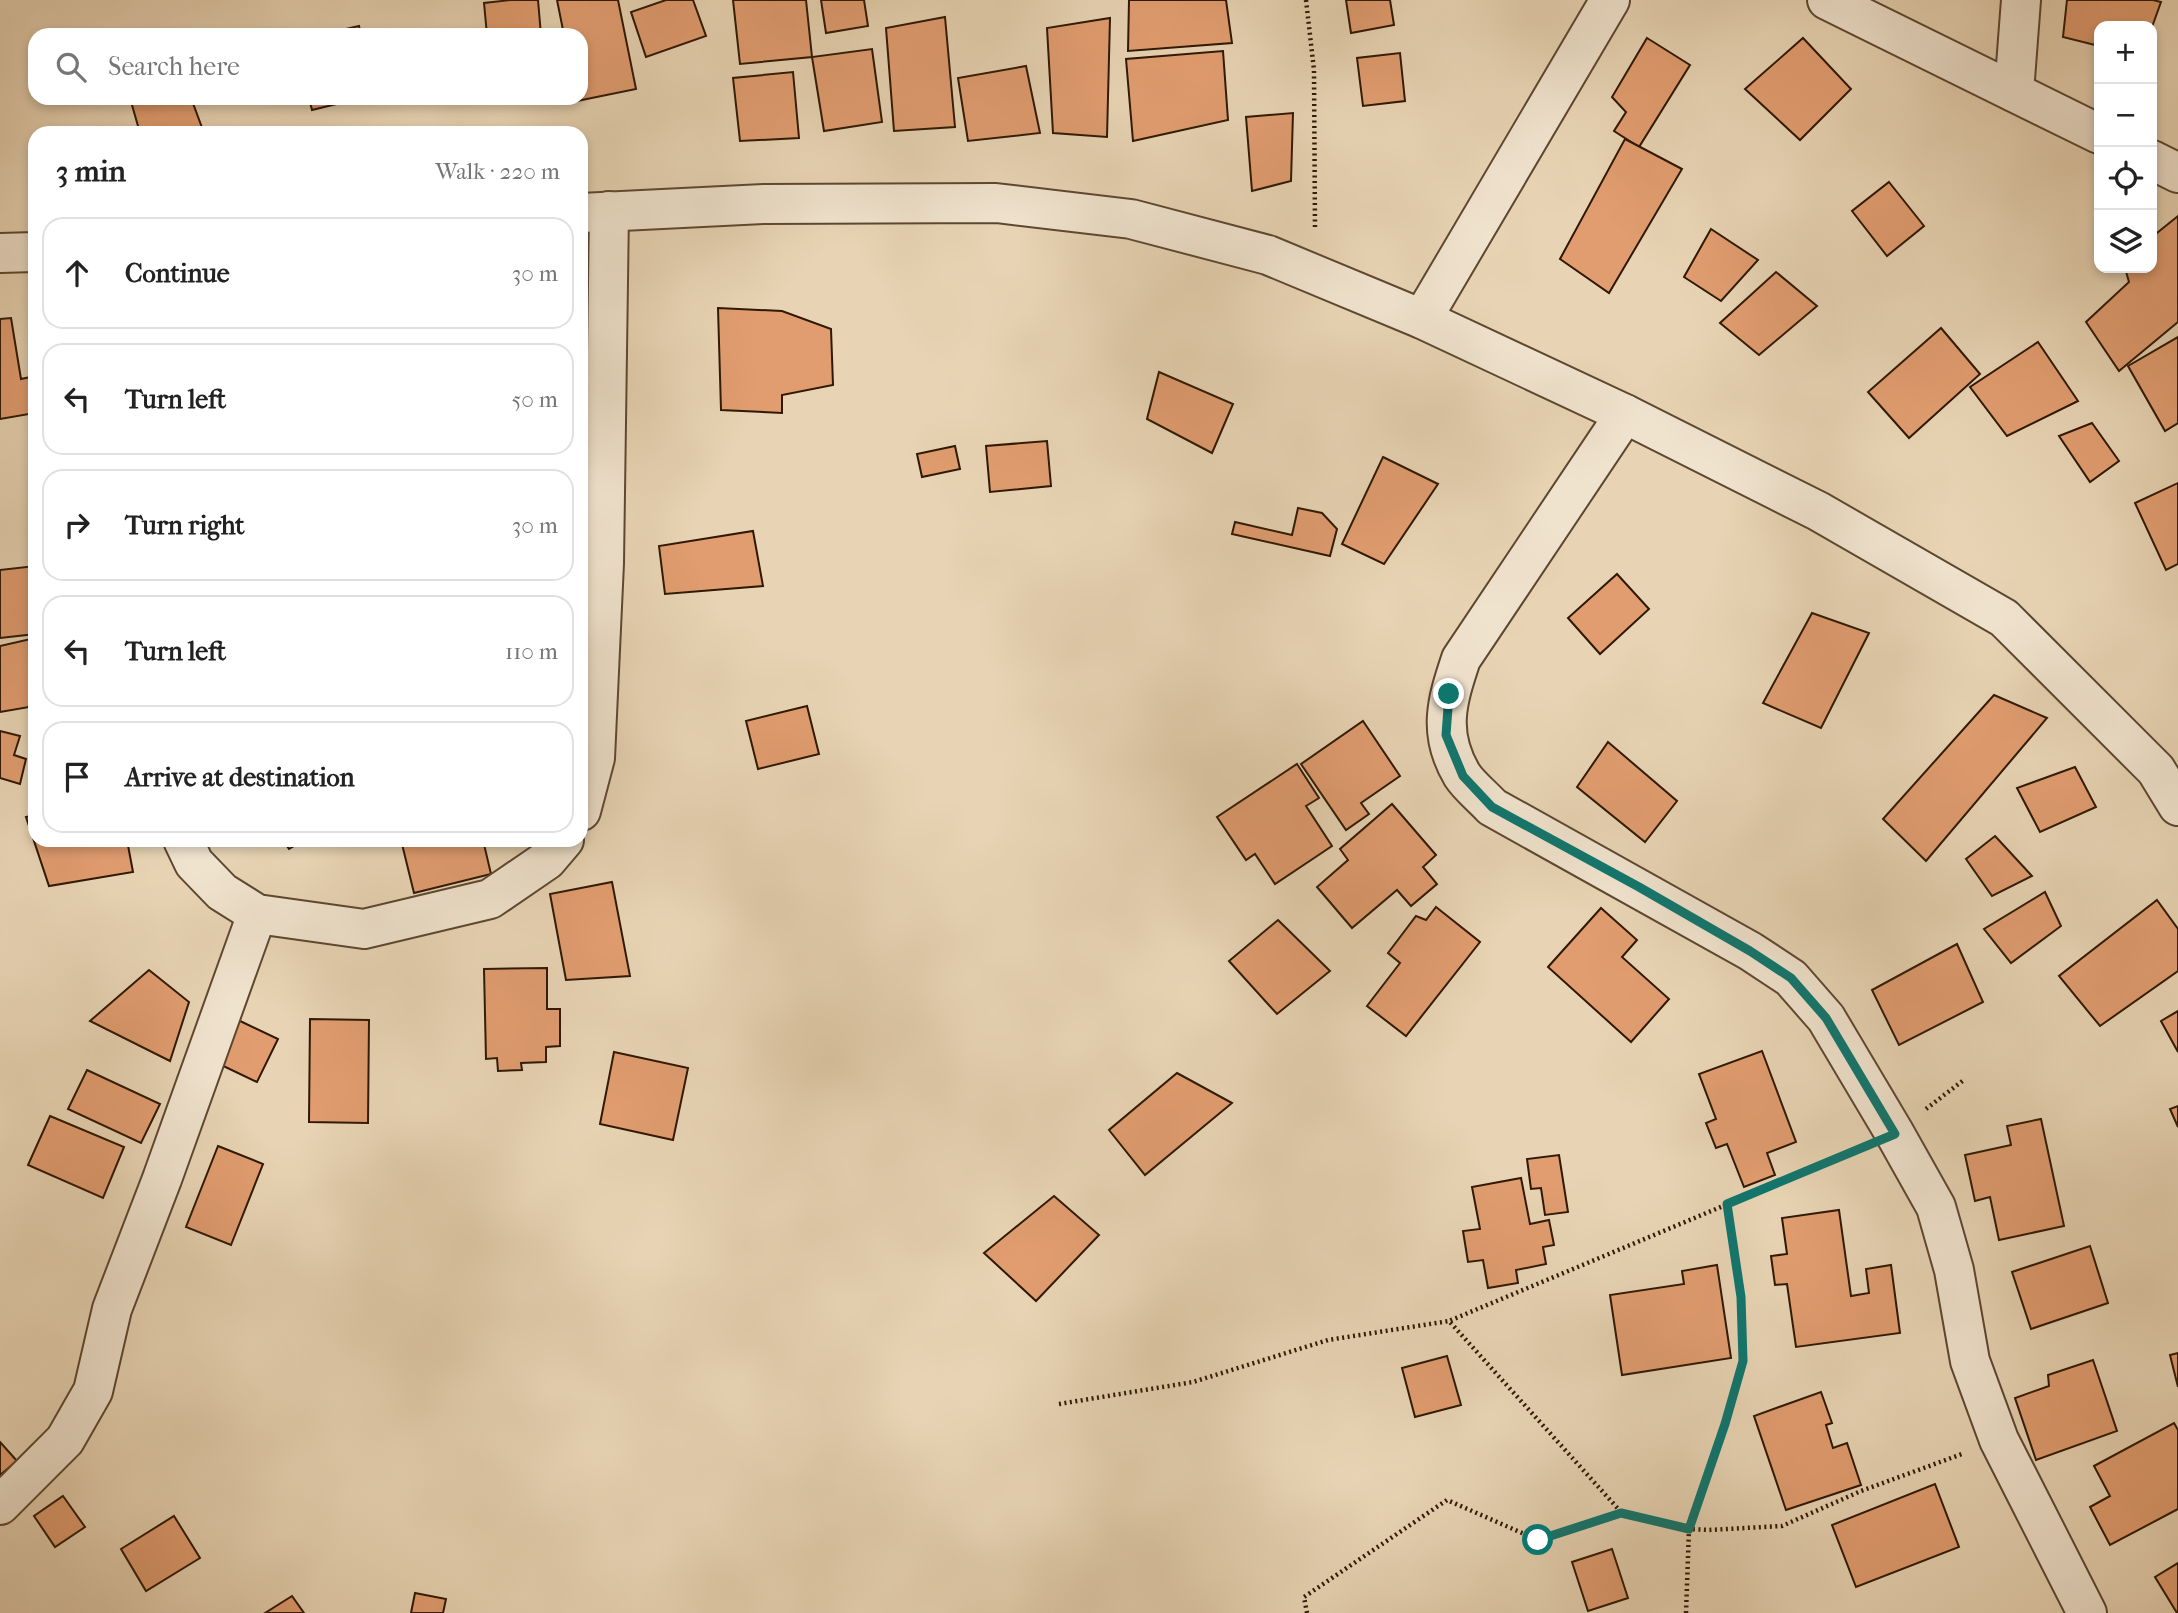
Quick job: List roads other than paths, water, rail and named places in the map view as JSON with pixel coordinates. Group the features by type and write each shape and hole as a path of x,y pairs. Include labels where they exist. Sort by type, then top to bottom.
{"street":[{"path":"1422,319 1610,0"},
{"path":"1827,0 2094,132"},
{"path":"2014,92 2021,0"},
{"path":"2157,162 2178,173"},
{"path":"588,784 596,744 604,550 595,212 764,205 996,203 1131,219 1268,255 1422,319 1625,414 1818,511 2004,618 2167,764 2178,806"},
{"path":"0,253 28,252"},
{"path":"1625,414 1461,659 1449,694 1446,735 1463,776 1492,807 1750,951 1791,978 1826,1018 1936,1207 1954,1270 1970,1361 1999,1440 2087,1613"},
{"path":"186,847 194,863 222,892 257,914 364,929 490,899 547,860 558,847"},
{"path":"0,1505 65,1440 93,1391 112,1309 257,914"}]}
